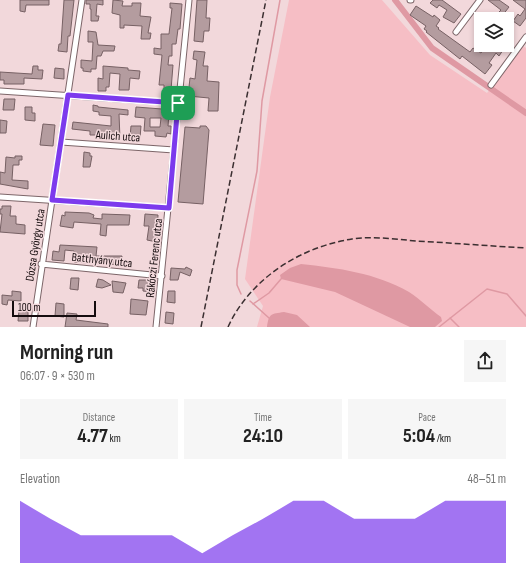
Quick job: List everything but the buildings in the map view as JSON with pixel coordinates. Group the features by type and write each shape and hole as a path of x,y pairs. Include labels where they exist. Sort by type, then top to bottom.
{"street":[{"name":"Dózsa György utca","path":"33,327 41,264 82,0"},
{"name":"Rákóczi Ferenc utca","path":"156,327 189,0"},
{"path":"456,32 480,0"},
{"path":"491,86 526,37"},
{"path":"0,90 178,103"},
{"name":"Aulich utca","path":"61,142 174,150"},
{"path":"0,197 169,208"},
{"name":"Batthyány utca","path":"41,264 162,276"}],"shaded area":[{"path":"289,0 382,0 430,55 487,93 523,46 526,48 526,327 257,327 263,306 245,279 270,97"},
{"path":"301,264 356,272 383,280 409,292 441,317 442,321 435,327 410,327 335,292 281,279 280,275 290,268"},
{"path":"284,312 297,315 310,327 267,327 271,315"}],"waterway":[{"path":"241,294 237,285 237,270 257,171 262,101 280,0"},
{"path":"395,0 432,48 526,113"},
{"path":"253,304 269,293 281,279"},
{"path":"439,327 487,289 507,294 526,316"},
{"path":"250,301 269,318"},
{"path":"450,318 459,327"}],"railway":[{"path":"201,327 266,0"},
{"path":"228,327 249,294 263,280 296,258 314,249 333,243 360,238 376,238 526,248"}],"route":[{"path":"68,95 178,103 169,208 52,200 68,95"}]}
